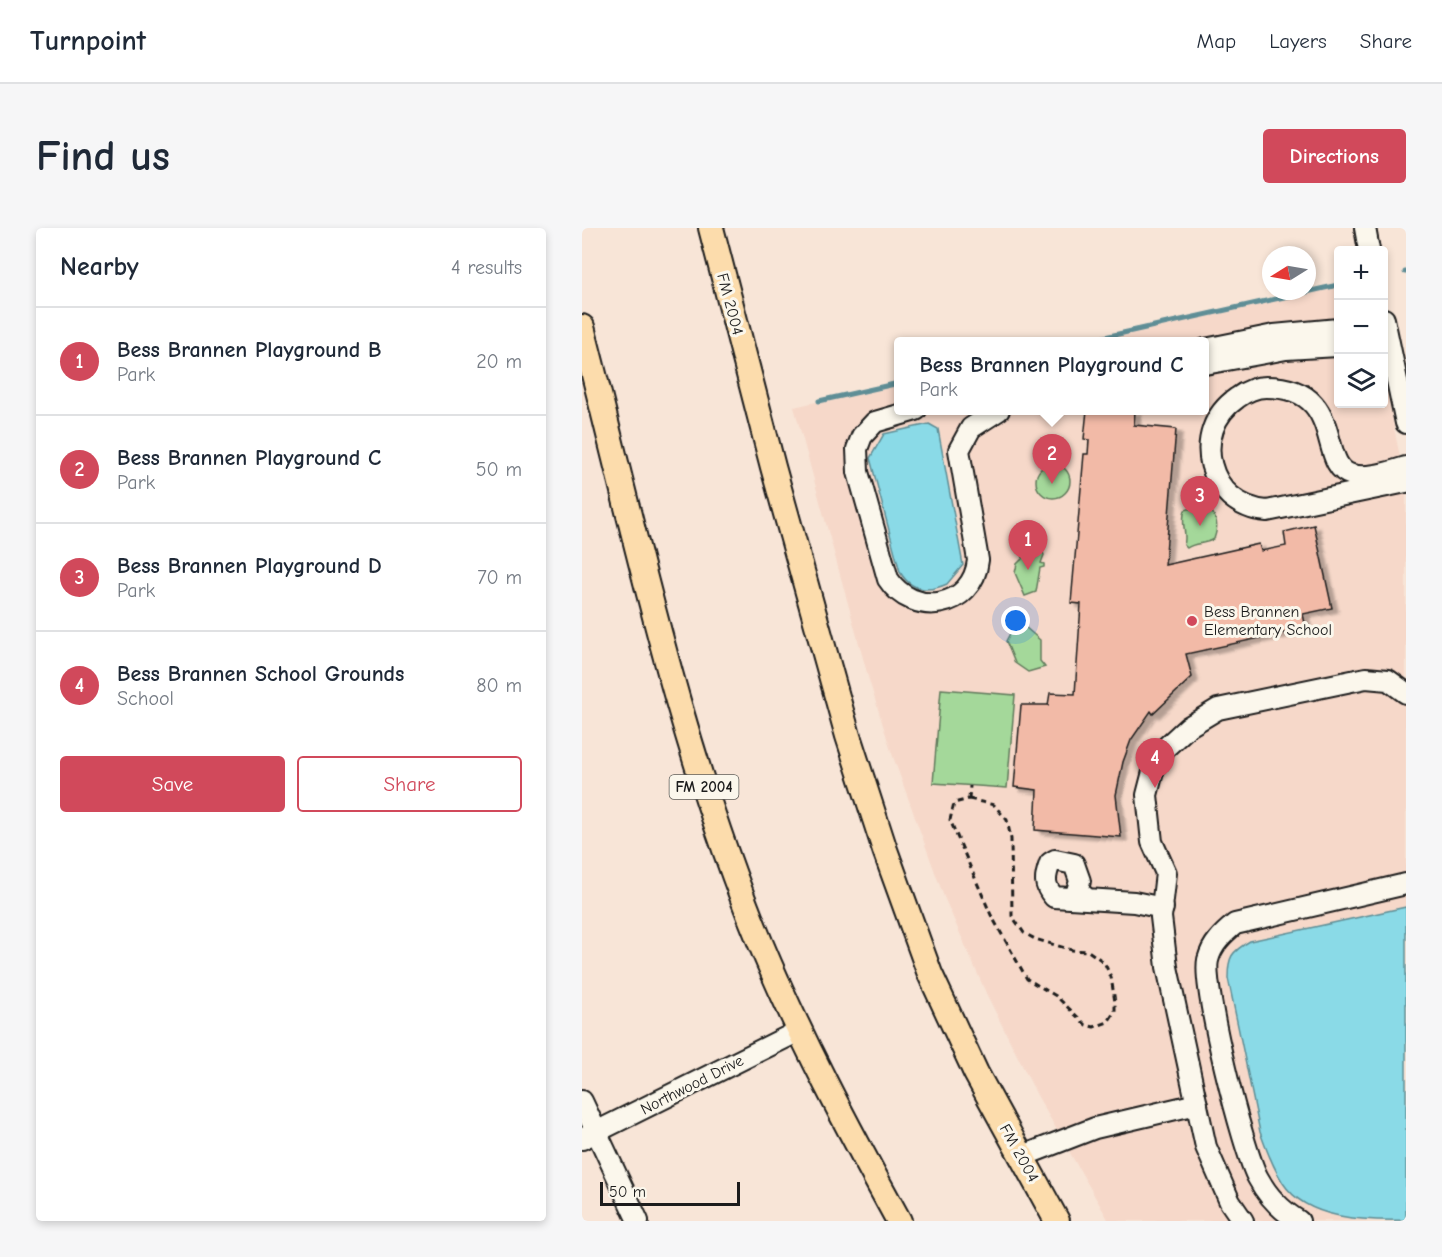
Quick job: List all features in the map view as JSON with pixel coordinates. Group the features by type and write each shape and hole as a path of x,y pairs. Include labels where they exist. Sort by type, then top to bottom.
{"main road":[{"name":"FM 2004","path":"711,228 773,467 848,736 885,850 930,974 976,1073 1057,1221"},
{"name":"FM 2004","path":"582,327 658,624 709,802 760,942 854,1138 899,1221"}],"street":[{"path":"1365,228 1368,246"},
{"path":"1209,348 1274,335 1334,329"},
{"path":"1388,344 1406,423"},
{"path":"1209,363 1286,349 1334,346"},
{"path":"1406,467 1365,477 1350,474 1339,467 1323,414 1312,402 1290,388 1263,386 1244,393 1225,406 1211,432 1208,453 1215,477 1232,497 1257,510 1267,511 1406,482"},
{"path":"895,415 885,417 870,426 860,441 856,464 888,579 893,588 908,600 929,604 944,602 958,594 975,578 978,560 959,450 971,428 992,415"},
{"path":"1243,1221 1213,1166 1167,967 1161,917 1166,873 1151,834 1147,795 1155,764 1164,749 1188,727 1218,709 1366,678 1388,680 1406,693"},
{"path":"1299,1221 1277,1204 1258,1179 1241,1137 1209,986 1208,959 1219,938 1235,924 1406,884"},
{"path":"1088,899 1134,902 1163,908"},
{"name":"Northwood Drive","path":"589,1136 801,1030"},
{"path":"582,1101 589,1136 638,1221"},
{"path":"1020,1157 1095,1128 1197,1104"}],"path":[{"path":"969,799 970,786"},
{"path":"969,799 994,805 1007,820 1011,839 1012,916 1024,933 1035,939 1072,950 1088,951 1104,963 1111,977 1115,1002 1115,1011 1108,1022 1094,1027 1086,1025 1056,996 1027,979 1019,968 991,915 950,820 954,804 969,799"}],"shaded area":[{"path":"1334,287 1334,408 1388,408 1388,398 1406,487 1406,1221 1109,1221 1038,1097 986,993 944,897 891,751 869,680 794,407 894,384 894,415 1209,415 1209,337 1105,337 1274,300 1316,300 1316,291"}],"green space":[{"path":"1053,464 1065,469 1070,481 1065,493 1053,498 1041,493 1036,481 1041,469"},
{"path":"1199,506 1209,507 1212,511 1216,522 1216,534 1211,541 1187,548 1184,545 1185,510"},
{"path":"1027,542 1039,544 1044,555 1041,563 1044,567 1040,568 1036,592 1025,596 1015,573 1017,564 1023,558 1022,548"},
{"path":"1014,626 1025,627 1040,640 1040,661 1045,667 1028,672 1015,663 1006,641"},
{"path":"941,689 1015,695 1007,788 933,783"}],"water":[{"path":"929,424 938,429 963,565 947,584 933,589 914,587 900,572 870,458 884,434"},
{"path":"1406,907 1406,1220 1373,1220 1338,1216 1307,1205 1294,1195 1283,1183 1270,1158 1260,1132 1228,978 1230,960 1239,948 1250,941"}],"building":[{"name":"Bess Brannen Elementary School","path":"1086,415 1135,415 1134,425 1176,429 1165,565 1259,544 1261,551 1286,546 1284,532 1314,525 1332,608 1303,614 1306,628 1186,654 1192,677 1153,714 1151,711 1131,740 1123,762 1116,795 1121,837 1035,830 1037,790 1014,787 1021,705 1048,705 1050,693 1075,694 1081,604 1071,603 1084,454 1088,454 1089,440 1084,439"}],"waterway":[{"path":"1105,337 1334,286"},
{"path":"819,401 894,384"}],"place":[{"name":"Bess Brannen Playground C","path":"1052,484"},
{"name":"Bess Brannen Playground D","path":"1200,526"},
{"name":"Bess Brannen Playground B","path":"1028,570"},
{"name":"Bess Brannen Elementary School","path":"1192,621"},
{"name":"Bess Brannen School Grounds","path":"1155,788"}]}
